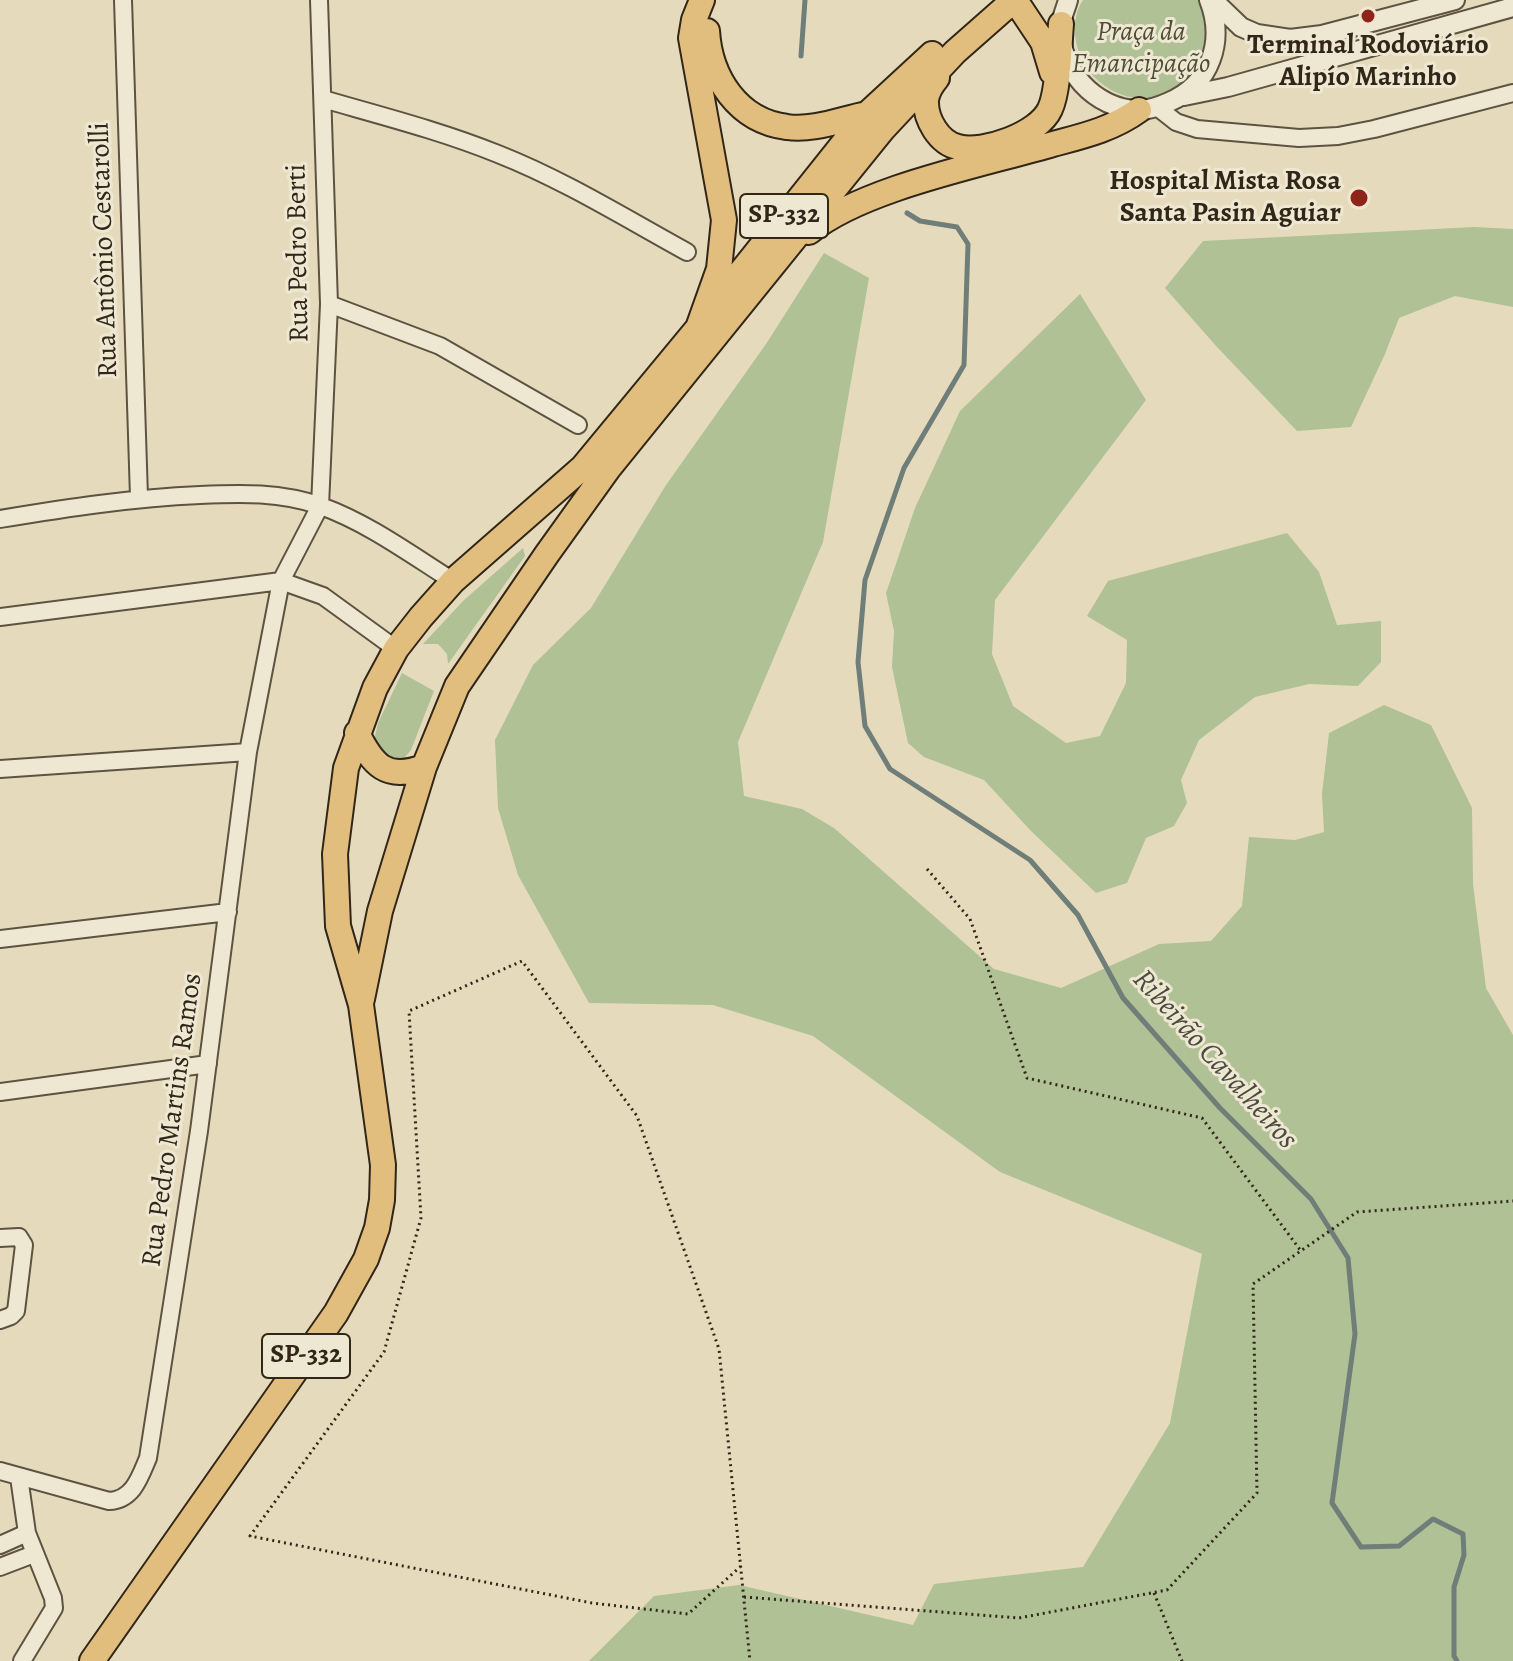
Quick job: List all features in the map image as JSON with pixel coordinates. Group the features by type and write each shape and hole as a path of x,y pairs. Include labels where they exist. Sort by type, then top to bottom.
{"main road":[{"path":"702,0 696,10 691,38 724,220 719,269 703,338"},
{"path":"709,0 706,23 708,50 715,73 728,94 744,110 760,119 787,127 809,127 871,110"},
{"name":"SP-332","path":"361,1005 380,911 424,767 457,686 547,554 703,338 757,249 871,110 993,0"},
{"path":"1015,0 1057,64"},
{"name":"SP-332","path":"92,1661 336,1313 366,1259 377,1228 383,1165 361,1005 340,939 335,854 346,768 375,688 396,649 453,581 583,467 783,254 897,112 955,52 1015,0"},
{"path":"955,52 929,90 926,100 929,116 936,133 956,147 986,146 1026,133 1038,126 1051,109 1061,24"},
{"path":"783,254 819,223 856,205 905,187 1106,129 1148,109"},
{"path":"357,733 376,765 387,771 399,773 424,767"}],"street":[{"name":"Rua Antônio Cestarolli","path":"123,0 139,497"},
{"name":"Rua Pedro Berti","path":"319,0 329,304 320,506"},
{"path":"1061,24 1068,0"},
{"path":"1211,0 1241,27 1257,34 1290,39 1322,35 1455,0"},
{"path":"1184,96 1201,80 1212,60 1217,38 1211,0"},
{"path":"1148,109 1184,96 1228,87 1513,7"},
{"path":"1057,64 1091,93 1113,106 1148,109 1197,129 1299,138 1362,131 1513,93"},
{"path":"323,99 444,134 499,154 554,179 687,252"},
{"path":"329,304 440,346 578,425"},
{"path":"0,519 139,497 271,494 320,506 368,527 453,581"},
{"name":"Rua Pedro Martins Ramos","path":"19,1477 116,1501 132,1491 148,1458 208,1064 248,752 281,581 320,506"},
{"path":"0,617 281,581 323,596 396,649"},
{"path":"0,769 248,752"},
{"path":"0,939 228,912"},
{"path":"0,1092 208,1064"},
{"path":"0,1238 19,1237 24,1245 16,1311 0,1320"},
{"path":"0,1471 19,1477 27,1533 53,1598 51,1616 22,1661"},
{"path":"0,1545 27,1533"},
{"path":"0,1567 34,1554"}],"path":[{"path":"927,869 970,919 1027,1078 1202,1118 1301,1251"},
{"path":"741,1566 688,1614 592,1603 250,1536 384,1352 421,1218 409,1011 522,961 637,1116 719,1349 741,1566 750,1661"},
{"path":"744,1597 1019,1618 1167,1590 1257,1493 1253,1284 1357,1212 1513,1201"},
{"path":"1154,1593 1182,1661"}],"green space":[{"name":"Praça da Emancipação","path":"1083,0 1199,0 1207,29 1202,59 1189,80 1172,93 1152,98 1131,97 1111,90 1094,77 1081,58 1075,26"},
{"path":"1474,227 1513,229 1513,307 1455,296 1399,318 1351,427 1297,431 1165,288 1203,241"},
{"path":"824,253 869,278 823,542 738,742 744,796 802,809 834,828 994,969 1061,988 1159,944 1211,941 1242,906 1249,837 1295,840 1324,832 1322,794 1329,733 1384,705 1431,725 1472,808 1473,884 1486,988 1513,1035 1513,1661 589,1661 654,1596 739,1585 913,1625 934,1584 1083,1567 1170,1423 1202,1254 1000,1172 813,1036 713,1005 589,1003 518,875 498,808 495,740 533,665 591,608 666,485 766,344"},
{"path":"1080,294 1146,400 995,600 992,654 1013,706 1066,743 1100,736 1126,683 1127,640 1087,616 1108,581 1287,533 1319,572 1337,625 1381,621 1381,662 1358,686 1309,684 1255,697 1199,740 1181,780 1187,803 1174,826 1146,838 1127,883 1096,893 1030,830 984,780 924,757 908,743 892,667 894,631 886,593 915,508 960,411"},
{"path":"523,548 525,556 448,664 447,654 438,644 423,644 463,601"},
{"path":"402,673 434,691 411,750 399,764 372,750 378,723"}],"waterway":[{"name":"Ribeirão Cavalheiros","path":"801,56 805,0"},
{"name":"Ribeirão Cavalheiros","path":"907,213 920,221 957,227 968,244 964,365 904,468 865,580 858,662 865,726 890,769 1030,860 1078,915 1123,998 1220,1108 1311,1199 1348,1258 1355,1334 1332,1503 1361,1547 1399,1546 1433,1519 1463,1534 1464,1555 1454,1587 1454,1656 1457,1661"}],"place":[{"name":"Terminal Rodoviário Alipío Marinho","path":"1368,16"},
{"name":"Hospital Mista Rosa Santa Pasin Aguiar","path":"1359,198"}]}
